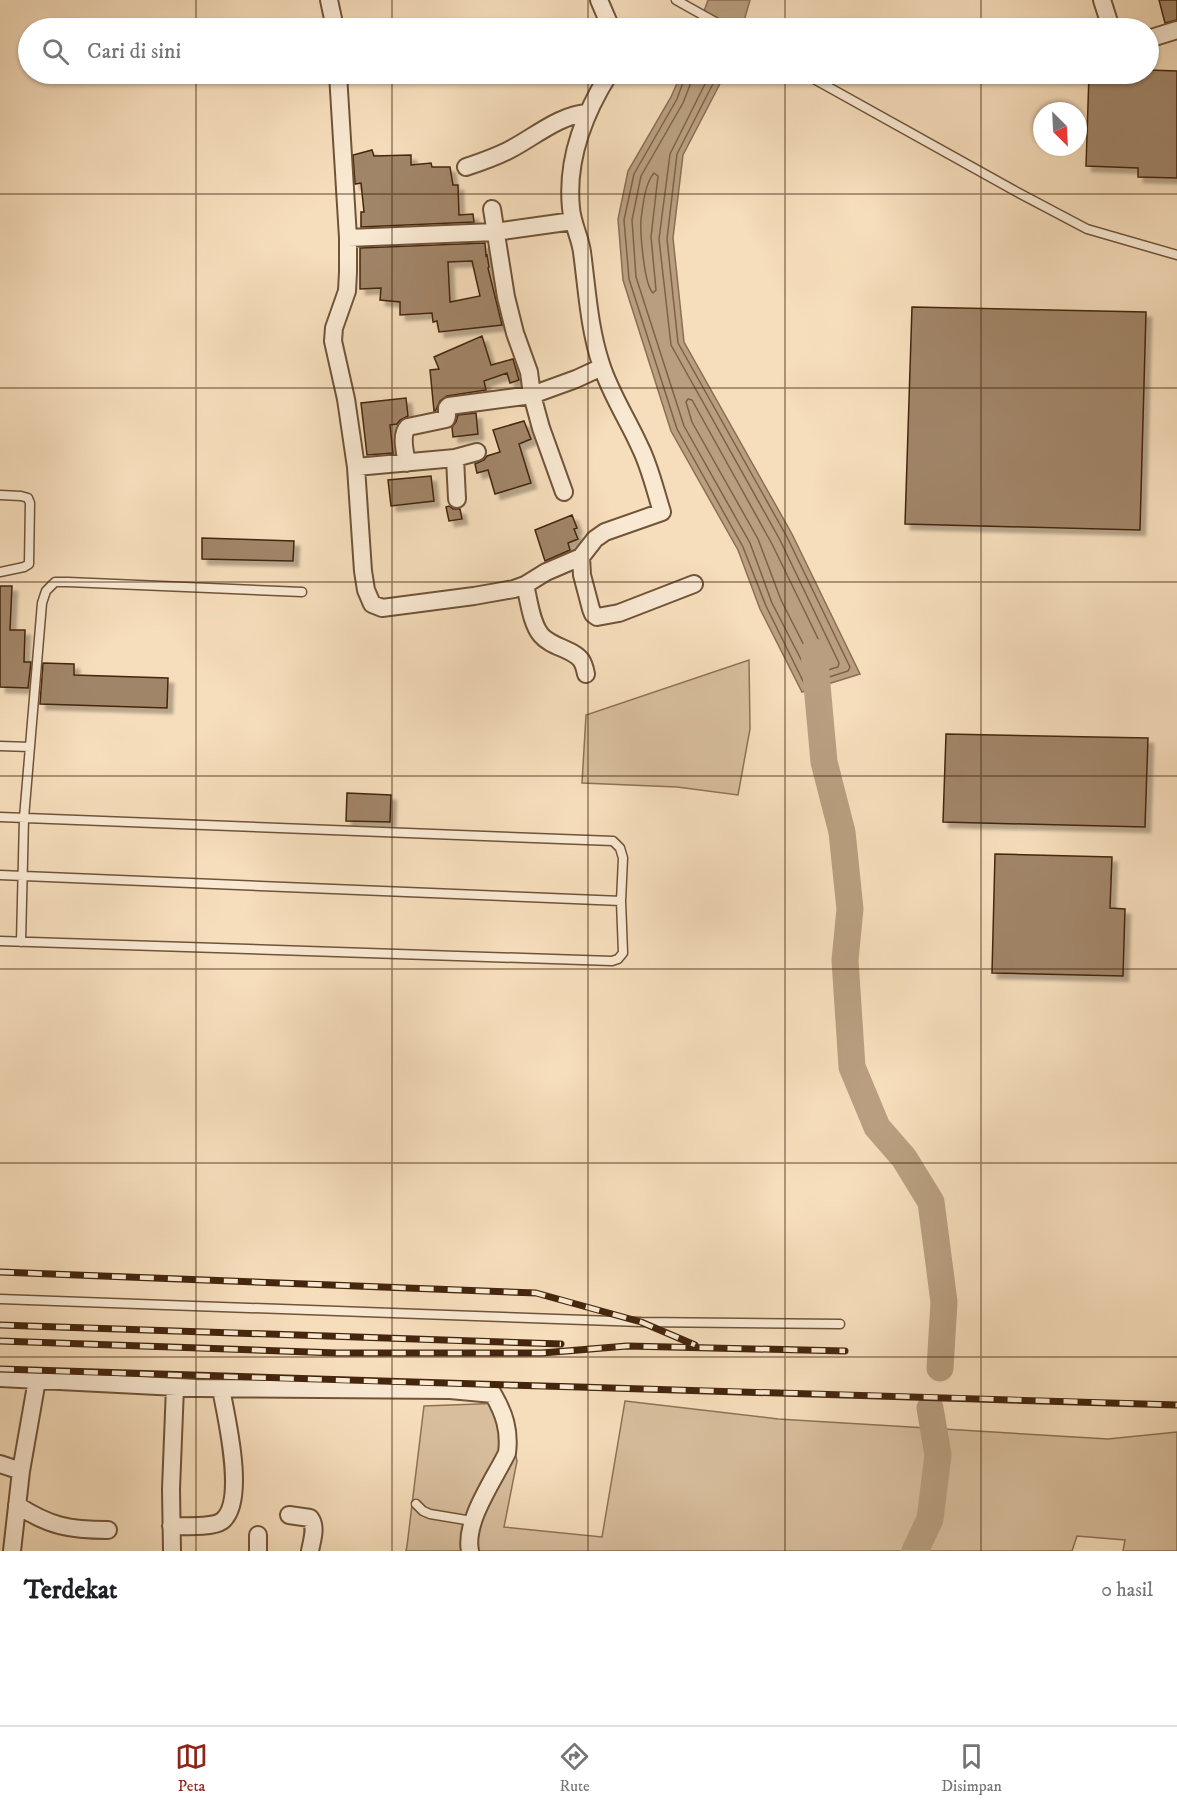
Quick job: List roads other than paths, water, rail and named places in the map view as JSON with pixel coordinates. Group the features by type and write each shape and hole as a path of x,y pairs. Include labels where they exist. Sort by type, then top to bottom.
{"street":[{"path":"329,0 333,18"},
{"path":"599,0 607,18"},
{"path":"1102,0 1108,18"},
{"path":"1159,36 1177,30"},
{"path":"339,84 348,238 347,291 334,328 333,341 346,399 356,467 366,590 372,604 382,609 514,589 581,557 599,535 662,512 641,448 602,367 591,323 581,247 573,221 570,186 573,156 588,113 604,84"},
{"path":"466,167 505,152 562,119 577,113 588,113"},
{"path":"492,209 508,306 529,372 532,395 541,428 564,492"},
{"path":"348,238 495,232 573,221"},
{"path":"406,463 405,430 408,427 446,419 449,406 532,395 576,380 602,367"},
{"path":"356,467 455,458 477,452"},
{"path":"455,458 457,499"},
{"path":"581,557 582,575 591,609 597,617 619,613 694,584"},
{"path":"525,585 532,615 541,635 581,659 586,674"},
{"path":"0,1378 221,1389 450,1390 493,1394 507,1424 507,1453 472,1521 470,1551"},
{"path":"12,1551 21,1471 37,1380"},
{"path":"172,1551 172,1448 175,1387"},
{"path":"171,1526 212,1525 221,1522 232,1506 234,1476 221,1389"},
{"path":"0,1464 21,1471"},
{"path":"17,1504 32,1515 52,1524 90,1530 108,1530"},
{"path":"289,1515 310,1518 313,1522 310,1551"}],"lane":[{"path":"676,0 708,18"},
{"path":"823,84 1006,187 1087,229 1177,255"},
{"path":"0,495 21,496 27,498 30,503 28,564 0,572"},
{"path":"21,942 24,818 42,603 46,591 55,582 302,592"},
{"path":"0,746 30,747"},
{"path":"0,817 613,841 620,848 623,858 621,901 623,953 618,959 612,961 0,941"},
{"path":"0,875 621,901"},
{"path":"0,1299 629,1322 840,1324"},
{"path":"416,1504 430,1514 472,1521"}],"water":[{"path":"708,0 750,0 745,18 702,18"},
{"path":"677,84 720,84 683,155 673,238 684,342 792,534 860,674 802,692 760,609 738,550 671,431 623,280 618,219 628,171"}],"waterway":[{"path":"814,652 824,762 842,832 850,909 845,960 852,1067 877,1127 904,1158 931,1202 944,1302 940,1368"},
{"path":"915,1551 930,1519 938,1455 930,1408"}],"railway":[{"path":"0,1272 536,1293 641,1322 695,1345"},
{"path":"0,1325 561,1344"},
{"path":"0,1341 337,1353 542,1353 627,1346 845,1351"},
{"path":"0,1369 1177,1405"}]}
